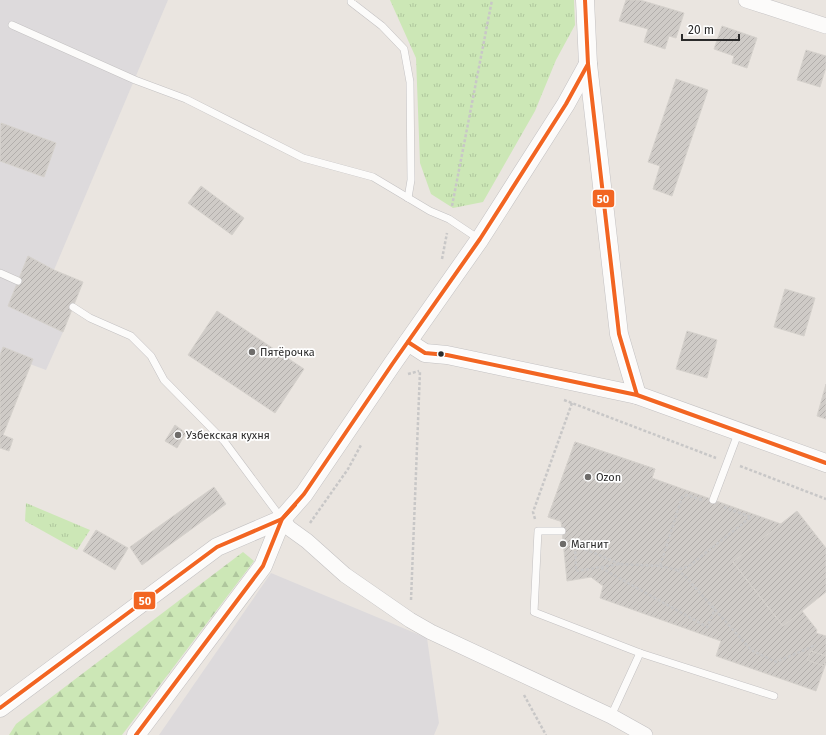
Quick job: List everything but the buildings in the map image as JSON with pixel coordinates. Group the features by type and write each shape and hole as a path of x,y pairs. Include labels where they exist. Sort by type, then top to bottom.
{"street":[{"path":"585,0 588,64 619,334 637,395"},
{"path":"746,0 826,26"},
{"path":"136,735 263,566 282,519 304,494 480,239 566,104 588,64"},
{"path":"408,342 425,353 447,355 637,395 826,463"},
{"path":"282,519 289,528 345,574 410,620 431,632 611,716 645,735"},
{"path":"0,708 217,547 282,519"}],"lane":[{"path":"351,0 351,2 382,26 404,49 410,82 411,180 408,198"},
{"path":"12,25 135,80 186,99 303,158 373,177 430,211 449,219 480,239"},
{"path":"0,273 18,281"},
{"path":"73,307 90,318 131,336 151,356 164,380 224,441 282,519"},
{"path":"711,501 728,462 739,431"},
{"path":"562,531 538,531 534,612 640,653 774,696"},
{"path":"611,716 640,653"}],"path":[{"path":"442,263 449,219 492,0"},
{"path":"393,363 407,374 426,370"},
{"path":"410,620 420,371"},
{"path":"559,398 826,499"},
{"path":"538,531 533,512 572,403"},
{"path":"307,542 310,524 348,469 363,442"},
{"path":"660,566 682,497 687,494 711,501"},
{"path":"677,570 689,566 751,517 722,507"},
{"path":"620,564 575,545 576,571 620,564 660,566 677,570 684,575 751,650 776,662 816,645"},
{"path":"601,568 707,627 715,609"},
{"path":"510,669 546,735"}],"shaded area":[{"path":"0,0 168,0 54,270 63,332 46,370 0,353"},
{"path":"271,573 427,638 439,723 434,735 159,735"}],"green space":[{"path":"390,0 574,0 575,25 556,60 535,111 483,202 453,208 431,194 420,163 416,58"},
{"path":"26,503 90,530 77,550 25,521"},
{"path":"243,552 254,561 122,735 9,735 16,724"}],"transit line":[{"name":"50","path":"585,0 588,64 619,334 637,395"},
{"name":"50","path":"136,735 263,566 282,519 304,494 480,239 566,104 588,64"},
{"name":"50","path":"408,342 425,353 447,355 637,395 826,463"},
{"name":"50","path":"0,708 217,547 282,519 295,505"}],"place":[{"name":"Пятёрочка","path":"252,352"},
{"name":"Узбекская кухня","path":"178,435"},
{"name":"Ozon","path":"588,477"},
{"name":"Магнит","path":"563,544"}]}
